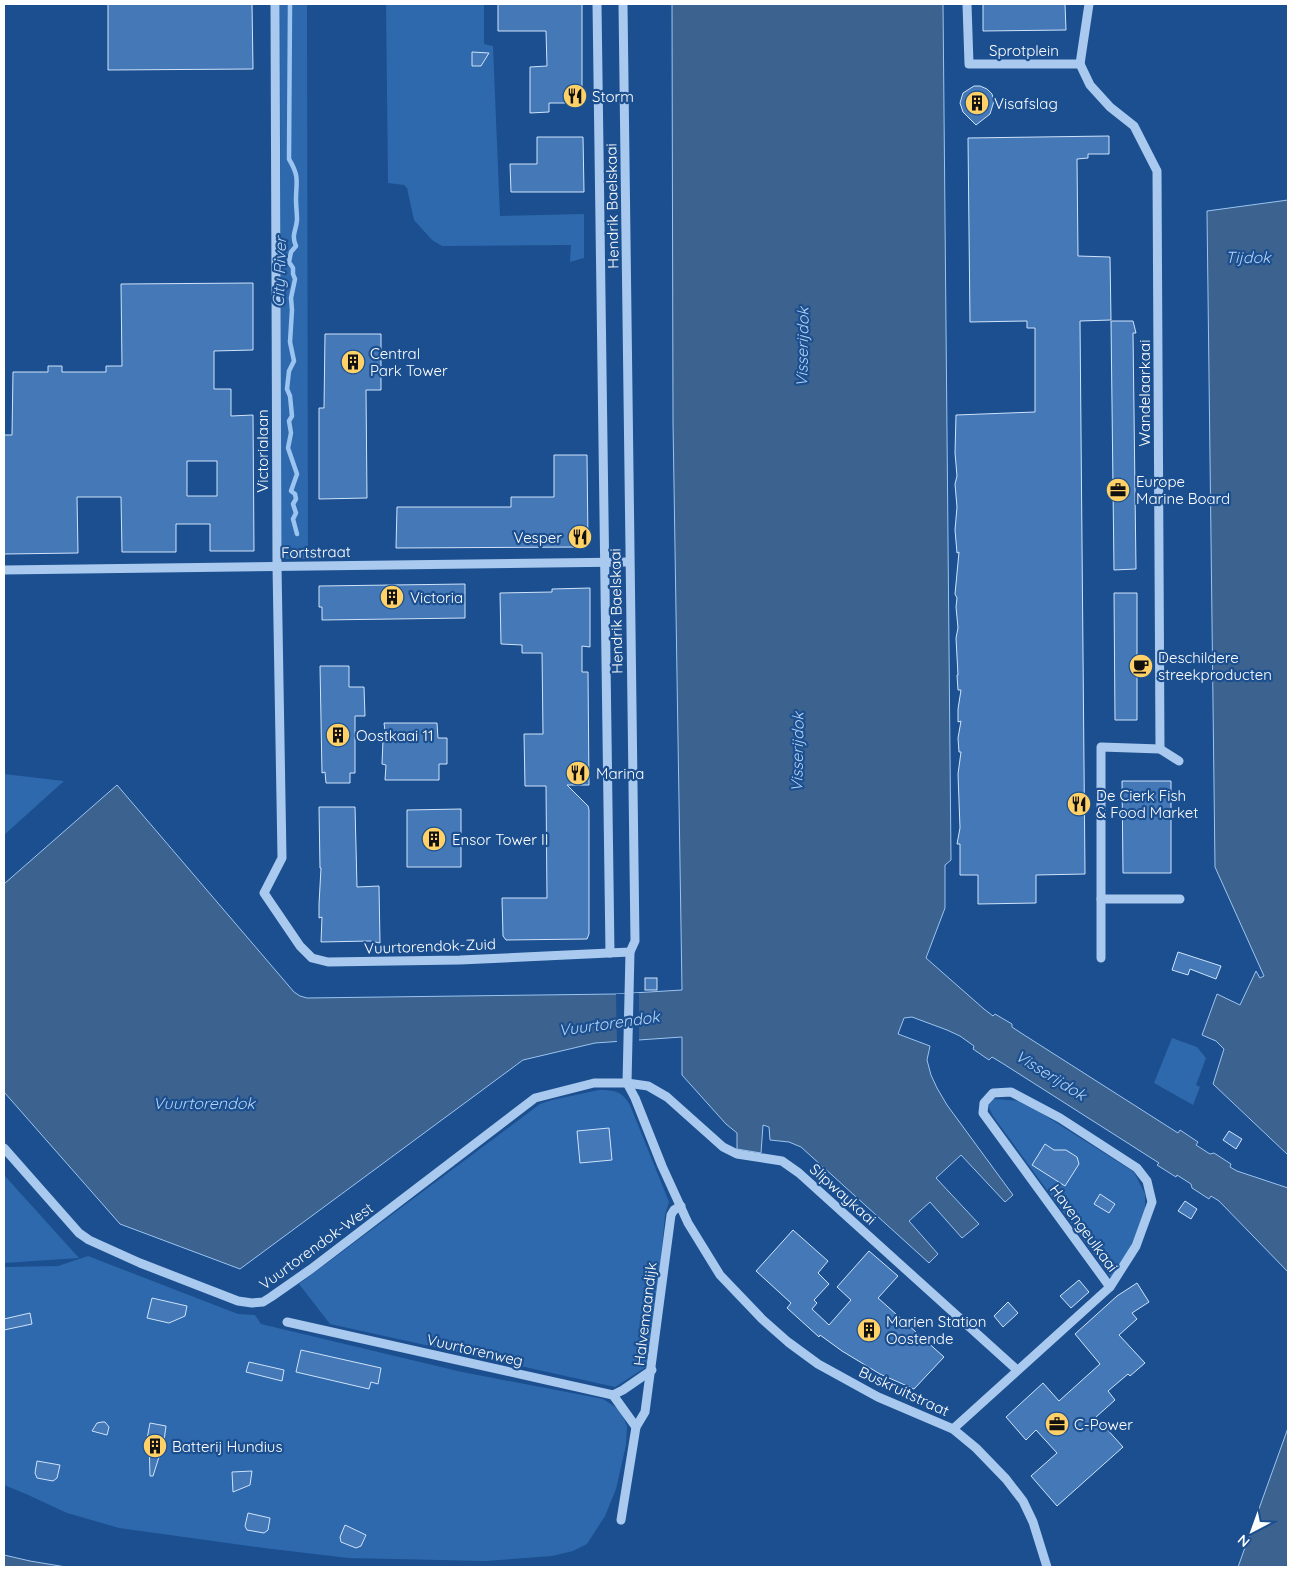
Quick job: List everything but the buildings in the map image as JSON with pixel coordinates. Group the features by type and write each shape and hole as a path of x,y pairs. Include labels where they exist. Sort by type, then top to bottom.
{"street":[{"name":"Victorialaan","path":"264,893 282,858 277,566 275,4"},
{"name":"Hendrik Baelskaai","path":"597,4 610,953"},
{"name":"Hendrik Baelskaai","path":"623,4 635,941 630,952 627,994 627,1083 636,1098 662,1166 681,1206"},
{"name":"Sprotplein","path":"966,4 969,64 1080,64"},
{"path":"1080,64 1089,4"},
{"name":"Wandelaarkaai","path":"1080,64 1090,85 1110,107 1134,126 1156,172 1160,749"},
{"name":"Fortstraat","path":"4,570 629,562"},
{"path":"1100,958 1101,747 1160,749 1179,761"},
{"name":"Vuurtorendok-Zuid","path":"264,893 300,946 312,958 328,962 460,960 630,952"},
{"path":"1101,898 1180,899"},
{"name":"Vuurtorendok-West","path":"4,1148 79,1233 89,1240 140,1263 238,1301 263,1302 311,1269 535,1098 594,1083 627,1083"},
{"name":"Slipwaykaai","path":"627,1083 648,1086 667,1097 723,1147 737,1154 782,1161 798,1173 1017,1370"},
{"name":"Havengeulkaai","path":"1011,1092 1060,1118 1137,1168 1147,1181 1152,1202 1136,1246 1110,1287 983,1113 984,1103 993,1093 1011,1092"},
{"name":"Halvemaandijk","path":"621,1520 636,1427 645,1412 652,1370 671,1215 674,1210 681,1206"},
{"name":"Buskruitstraat","path":"681,1206 688,1223 720,1274 762,1319 788,1342 818,1364 878,1397 953,1429 1110,1287"},
{"name":"Vuurtorenweg","path":"287,1322 613,1395"},
{"path":"636,1427 613,1395 652,1370"},
{"path":"953,1429 976,1448 1016,1491 1033,1522 1047,1567"}],"shaded area":[{"path":"280,4 307,4 308,559 281,559"},
{"path":"386,4 484,4 484,44 493,46 500,216 584,214 584,258 570,262 571,245 442,246 432,240 414,220 407,188 404,185 388,183"},
{"path":"4,774 64,781 4,835"},
{"path":"1172,1038 1197,1047 1206,1058 1196,1085 1200,1087 1193,1105 1154,1083"},
{"path":"599,1090 617,1092 630,1105 669,1202 665,1215 658,1289 646,1367 615,1387 330,1324 299,1284 540,1104"},
{"path":"994,1099 1022,1101 1134,1172 1145,1194 1145,1210 1131,1246 1111,1278 993,1116 988,1106"},
{"path":"4,1175 79,1258 4,1263"},
{"path":"88,1256 238,1314 255,1315 261,1324 462,1372 603,1399 620,1410 627,1426 626,1445 616,1489 605,1516 587,1544 573,1551 552,1556 485,1561 348,1558 119,1528 67,1513 4,1485 4,1267 58,1266"}],"water":[{"path":"672,4 943,4 951,860 945,865 945,908 926,958 993,1016 995,1014 1012,1024 1012,1027 1021,1033 1178,1133 1180,1130 1198,1142 1196,1145 1210,1154 1214,1153 1231,1164 1230,1167 1288,1188 1288,1272 1219,1201 1211,1196 1209,1199 1192,1188 1191,1184 1157,1165 1159,1163 1002,1063 992,1057 989,1060 973,1049 974,1046 960,1036 912,1017 904,1018 898,1034 930,1046 927,1060 937,1088 947,1105 1013,1195 1005,1202 961,1155 936,1178 979,1224 962,1238 930,1202 909,1221 938,1254 929,1263 801,1147 789,1142 770,1140 769,1127 763,1125 761,1153 737,1149 737,1133 726,1124 682,1075 682,1037 595,1043 523,1060 240,1269 120,1224 4,1092 4,884 117,785 294,992 300,996 307,998 616,994 682,990 673,422"},
{"name":"Tijdok","path":"1288,200 1288,1155 1213,1084 1224,1049 1216,1041 1202,1035 1217,994 1240,1005 1256,971 1260,978 1264,976 1215,867 1207,211"},
{"path":"1288,1428 1288,1567 1238,1567"},
{"path":"4,1555 30,1561 66,1567 4,1567"}],"pier":[{"path":"639,993 639,1043 617,1044 616,994"}],"waterway":[{"name":"City River","path":"290,4 289,159 297,179 297,220 294,236 296,246 291,252 289,262 293,268 295,279 291,298 290,342 294,361 289,371 287,389 290,396 292,416 289,421 291,433 288,448 297,474 291,491 295,494 296,499 293,504 296,513 293,519 297,534"}],"place":[{"name":"Storm","path":"575,96"},
{"name":"Visafslag","path":"977,103"},
{"name":"Central Park Tower","path":"353,362"},
{"name":"Europe Marine Board","path":"1118,490"},
{"name":"Vesper","path":"580,537"},
{"name":"Victoria","path":"392,597"},
{"name":"Deschildere streekproducten","path":"1141,666"},
{"name":"Oostkaai 11","path":"338,735"},
{"name":"Marina","path":"578,773"},
{"name":"De Cierk Fish & Food Market","path":"1079,804"},
{"name":"Ensor Tower II","path":"434,839"},
{"name":"Marien Station Oostende","path":"869,1330"},
{"name":"C-Power","path":"1057,1424"},
{"name":"Batterij Hundius","path":"155,1446"}],"water label":[{"name":"Visserijdok","path":"802,347"},
{"name":"Visserijdok","path":"797,752"},
{"name":"Vuurtorendok","path":"609,1023"},
{"name":"Visserijdok","path":"1051,1075"},
{"name":"Vuurtorendok","path":"204,1103"}]}
